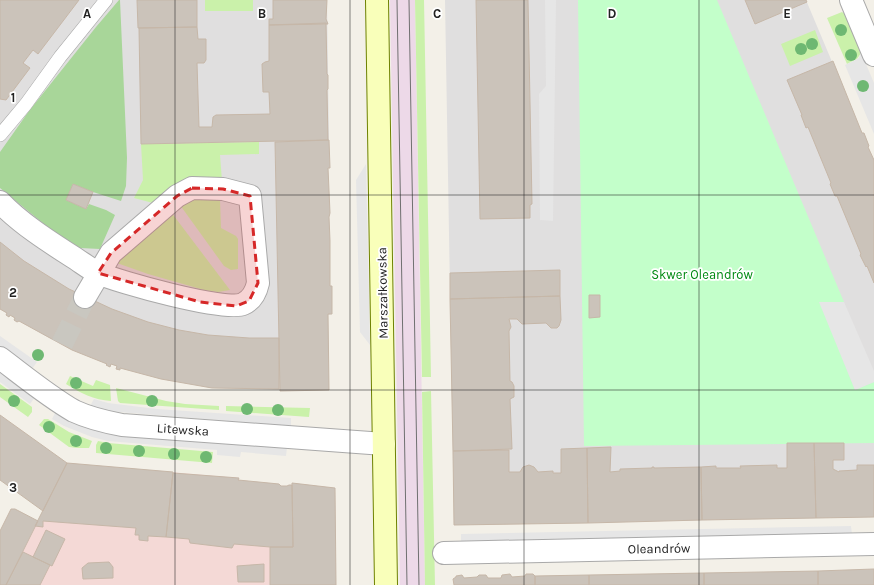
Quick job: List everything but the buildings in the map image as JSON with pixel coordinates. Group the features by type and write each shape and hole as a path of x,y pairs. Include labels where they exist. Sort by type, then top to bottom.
{"street":[{"name":"Marszałkowska","path":"377,0 386,585"},
{"path":"851,0 874,55"},
{"path":"0,202 45,239 98,273 148,289 200,302 236,306 243,304 253,296 258,283 250,196 223,189 192,188 177,196 111,253 98,273 85,297"},
{"name":"Litewska","path":"0,358 41,389 75,411 98,420 116,424 384,444"},
{"name":"Oleandrów","path":"444,553 874,544"}],"lane":[{"path":"0,134 26,104 60,57 106,0"}],"highlighted area":[{"path":"192,188 223,189 250,196 258,283 249,301 236,306 200,302 98,273 111,253 177,196"}],"shaded area":[{"path":"0,0 327,0 330,286 332,286 332,314 328,315 329,390 280,391 279,389 212,388 161,379 120,368 120,370 116,369 116,366 111,364 110,367 106,365 107,364 51,339 19,321 17,322 14,320 15,318 10,315 9,317 0,309"},
{"path":"390,0 415,0 425,585 400,585"},
{"path":"445,0 806,0 862,133 864,133 874,160 874,517 454,525"},
{"path":"545,0 556,0 553,221 540,220 539,94 546,86"},
{"path":"861,52 874,83 874,134 845,65 859,58"},
{"path":"366,164 370,345 360,332 356,180"},
{"path":"819,302 844,302 874,371 874,382 855,390"},
{"path":"0,336 37,362 32,369 0,346"},
{"path":"0,371 35,397 30,404 0,382"},
{"path":"94,399 108,403 157,409 291,418 291,426 106,411 90,406"},
{"path":"56,411 287,448 286,456 241,452 240,457 217,455 217,450 108,441 92,437 64,426 52,419"},
{"path":"67,463 239,478 239,480 279,484 281,486 292,485 292,483 335,488 336,585 6,585"},
{"path":"851,526 852,534 461,542 461,534"}],"green space":[{"path":"119,0 127,158 126,186 121,201 73,184 66,200 86,209 89,204 115,215 100,249 80,248 50,229 0,188 0,152 29,111"},
{"path":"205,0 253,0 253,11 205,11"},
{"path":"415,0 424,0 431,377 422,377"},
{"name":"Skwer Oleandrów","path":"578,0 717,0 844,302 820,302 855,390 874,382 874,443 584,446"},
{"path":"842,12 845,14 861,53 857,59 847,64 827,18"},
{"path":"815,30 823,52 790,66 781,44"},
{"path":"259,142 259,154 220,155 222,181 153,203 134,198 143,180 141,144"},
{"path":"204,195 220,200 221,228 236,236 238,239 238,269 231,270 224,266 180,205"},
{"path":"171,212 230,290 218,292 204,290 148,274 114,262"},
{"path":"70,376 93,386 96,380 110,385 111,401 93,398 66,384"},
{"path":"0,384 32,407 32,412 28,417 0,397"},
{"path":"116,388 166,401 185,404 219,406 219,410 120,403 118,401"},
{"path":"431,391 435,585 425,585 422,392"},
{"path":"226,406 310,408 309,417 226,411"},
{"path":"44,419 48,419 69,432 92,441 89,448 69,447 39,425"},
{"path":"98,441 213,452 212,463 96,453 96,445"}],"tunnel":[{"path":"62,344 85,297"}],"tram line":[{"path":"397,0 407,585"},
{"path":"409,0 419,585"}]}
